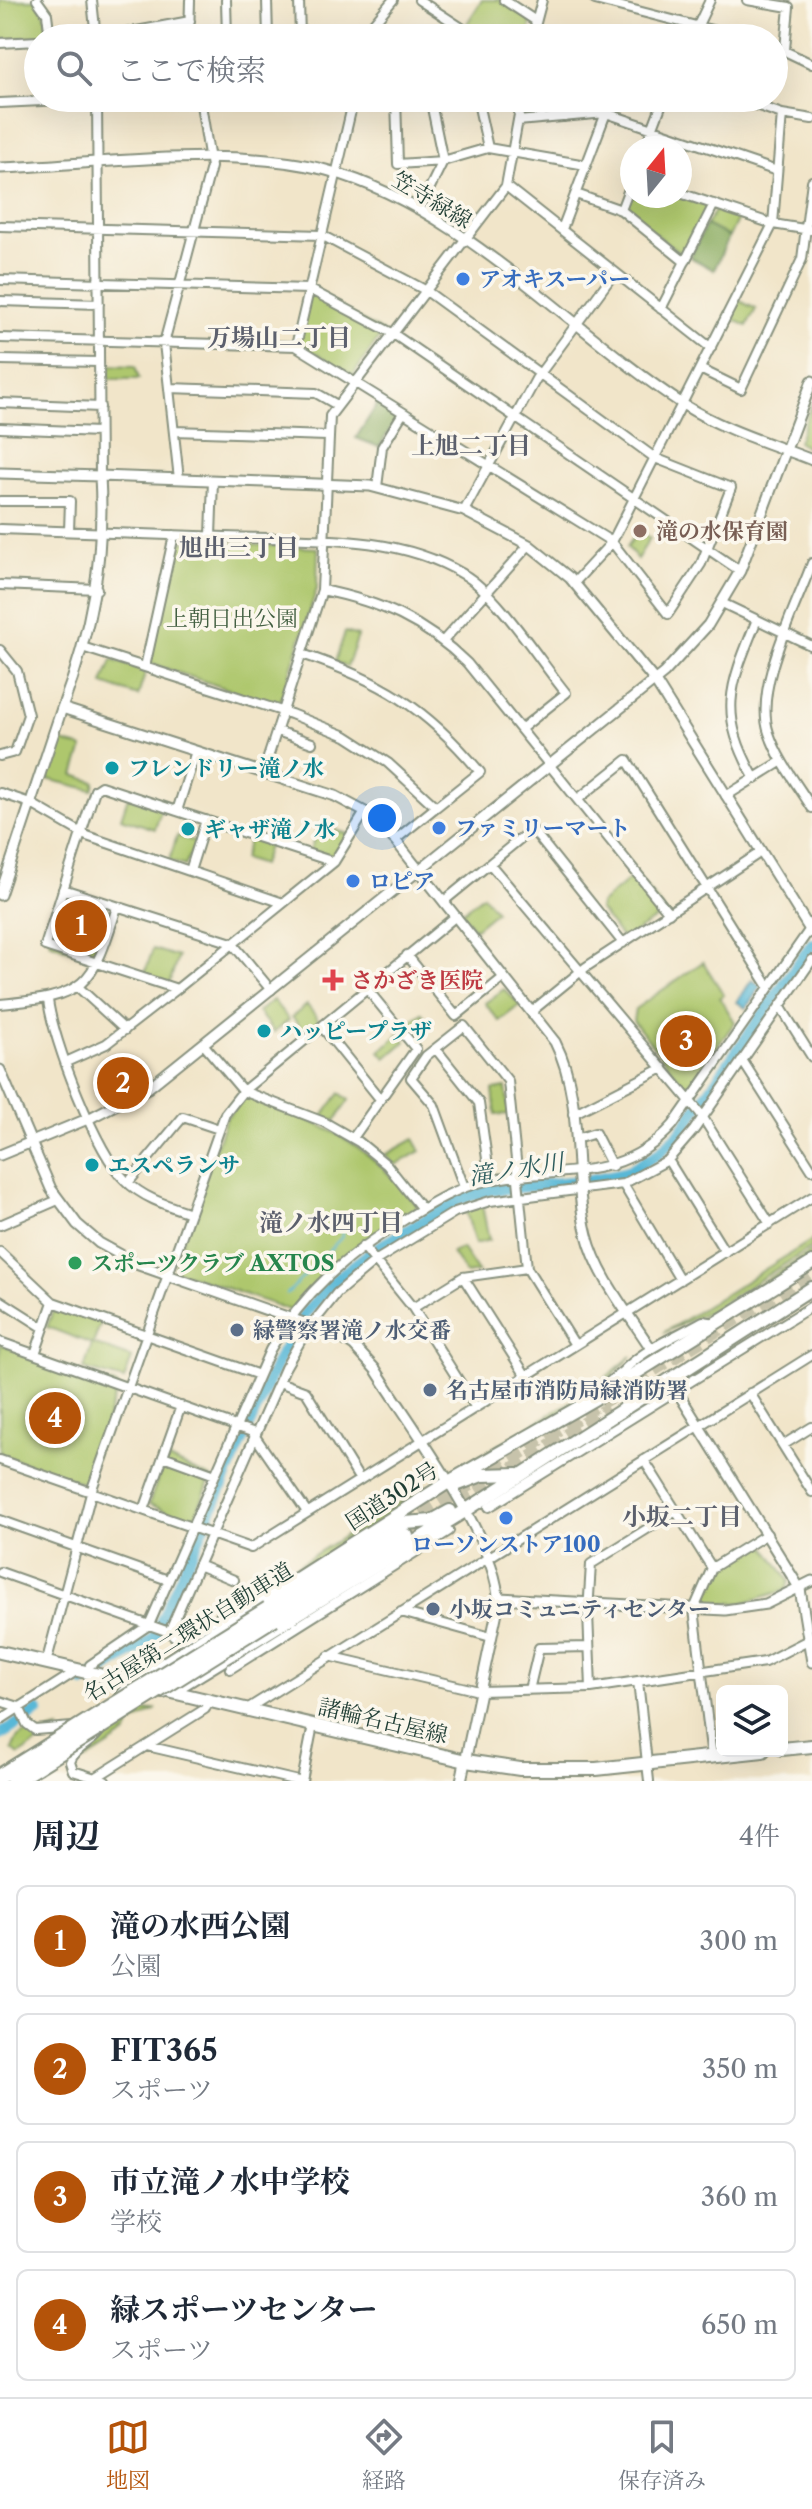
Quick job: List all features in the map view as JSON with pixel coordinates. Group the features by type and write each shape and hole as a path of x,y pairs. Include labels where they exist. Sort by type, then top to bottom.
{"highway":[{"name":"名古屋第二環状自動車道","path":"15,1781 410,1539"},
{"name":"名古屋第二環状自動車道","path":"0,1774 278,1621"}],"main road":[{"name":"国道302号","path":"0,1774 121,1697 138,1680 447,1483 599,1396 812,1263"},
{"path":"410,1539 465,1511 812,1288"},
{"path":"447,1483 456,1485 482,1475 512,1475 524,1471"},
{"path":"378,1529 402,1521 432,1521 451,1510 465,1511"},
{"path":"15,1781 154,1695 174,1688 278,1621"},
{"name":"諸輪名古屋線","path":"0,1645 95,1670"},
{"name":"諸輪名古屋線","path":"0,1652 95,1670 467,1757"},
{"name":"諸輪名古屋線","path":"174,1688 209,1700 250,1706 313,1725 544,1771 716,1749"},
{"path":"788,1741 812,1739"},
{"path":"788,1748 812,1746"},
{"name":"諸輪名古屋線","path":"647,1759 716,1754"}],"street":[{"path":"37,0 47,14 48,24"},
{"path":"92,0 96,24"},
{"path":"190,0 190,24"},
{"path":"226,0 227,24"},
{"path":"267,0 268,24"},
{"path":"299,0 300,24"},
{"path":"419,0 456,24"},
{"path":"504,0 536,21"},
{"path":"535,24 542,0"},
{"path":"595,0 690,24"},
{"path":"699,24 710,0"},
{"path":"747,0 789,7 787,24"},
{"path":"372,24 390,1"},
{"path":"174,24 190,21"},
{"path":"0,43 24,42"},
{"path":"788,51 812,64"},
{"path":"0,103 24,102"},
{"path":"0,895 82,647 97,589 101,533 97,112"},
{"path":"179,479 164,343 212,159 203,112"},
{"path":"296,346 351,112"},
{"path":"396,112 398,164 443,161 488,148 586,165"},
{"path":"420,208 443,161 433,112"},
{"path":"480,112 488,148"},
{"path":"263,773 322,590 329,418 506,186 520,112"},
{"path":"564,112 565,117"},
{"path":"649,136 659,112"},
{"path":"776,112 812,119"},
{"path":"518,121 606,113 777,171"},
{"path":"562,229 606,113"},
{"path":"574,583 612,542 773,224 782,114"},
{"name":"笠寺緑線","path":"0,168 212,159 286,162 336,173 386,190 420,208 465,240 683,404 727,427 812,460"},
{"path":"700,369 741,389 802,259 810,230 812,181"},
{"path":"506,186 711,348"},
{"path":"576,194 621,210 685,262"},
{"path":"692,197 773,224 810,230"},
{"path":"661,309 714,204"},
{"path":"0,226 321,235 425,290 655,458 731,488 707,550 668,614 612,542 296,346 0,338"},
{"path":"464,511 539,374 615,272"},
{"path":"0,280 309,289 392,333 740,571"},
{"path":"0,301 99,304"},
{"path":"0,360 99,362"},
{"path":"0,1155 90,1118 148,1088 655,681 708,625 740,571 812,381"},
{"path":"169,388 316,393 337,405"},
{"path":"0,403 100,407"},
{"path":"377,487 382,447 403,413"},
{"path":"0,428 99,432"},
{"path":"174,431 327,436"},
{"path":"0,473 377,487 464,511 529,545 574,583 655,681 811,930 769,987 668,1160 623,1184 580,1181 519,1188 455,1212 329,1273 300,1321 259,1375 246,1430 202,1531 168,1580 159,1628"},
{"path":"211,536 213,480"},
{"path":"0,501 70,501 69,531"},
{"path":"0,529 323,540 369,544 419,555 461,572 486,593 566,693 521,729"},
{"path":"145,667 174,535"},
{"path":"444,640 529,545"},
{"path":"812,563 808,586 785,636 765,706 769,734 812,808"},
{"path":"0,585 97,589"},
{"path":"322,590 358,596 394,609 444,640 521,729 669,913"},
{"path":"722,603 785,636 812,646"},
{"path":"755,779 737,744 730,709 735,679 756,622"},
{"path":"82,647 283,712 365,747 436,807"},
{"path":"0,650 17,671 28,715 15,752 0,756"},
{"path":"302,654 354,671 425,713 480,772 395,840"},
{"path":"0,663 9,658"},
{"path":"62,708 335,796 365,812 395,840 532,1011 561,1054 573,1114 592,1251 650,1347"},
{"path":"277,731 312,743"},
{"path":"177,811 196,751"},
{"path":"578,799 627,760 769,987"},
{"path":"726,796 782,761"},
{"path":"177,989 45,946 95,790 101,786 334,862"},
{"path":"0,793 30,803 82,833 283,903"},
{"path":"66,1062 106,1044 125,1030 334,862 365,812"},
{"path":"190,871 206,820"},
{"path":"444,901 532,829 623,943"},
{"path":"532,1011 581,971 761,852"},
{"path":"490,864 697,1109 770,1224"},
{"path":"63,889 232,943 271,990"},
{"path":"0,1004 48,1000 78,987 99,964 117,907"},
{"path":"48,1656 91,1491 219,1129 243,1091 456,916"},
{"path":"407,955 456,1016 504,977"},
{"path":"0,1720 95,1670 159,1628 198,1565 215,1475 279,1382 300,1321 337,1293 369,1254 422,1209 464,1187 490,1180 519,1188 580,1181 635,1157 697,1109 742,1060 812,960"},
{"path":"78,987 125,1030"},
{"path":"353,1138 416,1049 368,990"},
{"path":"48,1000 66,1062 107,1156 128,1183 147,1197 190,1213"},
{"path":"780,1006 812,1057"},
{"path":"464,1187 434,1105 411,1078 436,1049 464,1026 508,1081 527,1268 575,1345"},
{"path":"322,1027 380,1099"},
{"path":"204,1045 243,1091 324,1122 353,1138 387,1165 422,1209"},
{"path":"436,1049 479,1103 490,1180"},
{"path":"742,1060 812,1170"},
{"path":"573,1114 663,1068"},
{"path":"0,1070 3,1085 58,1200 77,1224 109,1250 168,1275 335,1334 360,1351 376,1370 490,1556 499,1598 461,1781"},
{"path":"128,1183 183,1117 219,1129"},
{"path":"576,1139 595,1133 612,1166"},
{"path":"668,1160 725,1252"},
{"path":"623,1184 680,1280"},
{"path":"0,1460 251,1548 812,1197"},
{"path":"0,1225 58,1200"},
{"path":"0,1252 53,1302 259,1375"},
{"path":"369,1254 413,1308 476,1408"},
{"path":"413,1308 463,1277 527,1268"},
{"path":"463,1277 526,1376"},
{"path":"0,1300 44,1328"},
{"path":"35,1354 53,1302"},
{"path":"489,1507 812,1306"},
{"path":"599,1396 606,1381 650,1347 703,1321 716,1323"},
{"path":"0,1342 246,1430 307,1512"},
{"path":"250,1706 812,1355"},
{"path":"279,1382 306,1392 360,1480"},
{"path":"677,1391 800,1589 812,1662"},
{"path":"750,1393 812,1492"},
{"path":"610,1415 620,1417 643,1403 654,1404"},
{"path":"144,1510 181,1406"},
{"path":"783,1445 812,1427"},
{"path":"163,1456 215,1475"},
{"path":"644,1460 712,1568"},
{"path":"591,1688 588,1603 591,1564 676,1511"},
{"path":"0,1520 168,1580"},
{"path":"410,1539 449,1531"},
{"path":"716,1749 699,1672 694,1609 712,1568 767,1534"},
{"path":"198,1565 234,1580"},
{"path":"0,1572 159,1628 179,1640 234,1609 249,1610"},
{"path":"499,1598 694,1609 747,1608 800,1589 812,1581"},
{"path":"401,1612 491,1637"},
{"path":"230,1669 278,1621"},
{"path":"329,1656 479,1691 591,1688 765,1662 810,1639"},
{"path":"529,1690 539,1648 589,1647"},
{"path":"638,1681 649,1781"},
{"path":"95,1778 205,1709 209,1700"},
{"path":"0,1701 20,1711 27,1724 41,1731 57,1726 72,1727"},
{"path":"147,1746 300,1781 313,1725"},
{"path":"101,1729 95,1740 71,1756 73,1771 105,1781"}],"green space":[{"path":"0,0 36,0 45,14 46,24 24,24 24,38 0,40"},
{"path":"482,0 499,0 531,21 531,24 467,24"},
{"path":"692,200 707,205 709,209 686,254 682,255 624,208 692,208"},
{"path":"717,208 739,216 729,237 706,225"},
{"path":"706,225 729,237 714,270 690,257"},
{"path":"314,295 383,332 353,375 299,343 309,296"},
{"path":"738,300 756,309 747,326 729,317"},
{"path":"104,365 135,366 139,379 103,379"},
{"path":"378,403 397,419 379,447 356,438"},
{"path":"812,403 812,452 798,442"},
{"path":"638,531 650,538 637,559 627,547"},
{"name":"上朝日出公園","path":"178,541 318,548 317,588 279,706 149,663"},
{"path":"345,632 358,636 347,667 335,662"},
{"path":"112,660 146,671 138,696 103,684"},
{"path":"59,741 83,748 74,775 95,782 93,790 47,779"},
{"path":"128,797 162,808 155,829 121,818"},
{"path":"319,824 348,834 335,856 310,851"},
{"path":"177,836 196,842 185,866 169,861"},
{"path":"250,837 269,843 262,865 243,859"},
{"path":"633,876 638,877 663,909 663,914 626,938 620,936 599,909 600,904"},
{"path":"68,893 114,911 96,960 49,942 64,895"},
{"path":"483,895 496,911 474,929 461,913"},
{"path":"153,949 178,957 169,984 144,975"},
{"path":"703,962 724,995 720,998 735,1022 687,1088 633,1021 635,1009"},
{"path":"504,989 520,1005 499,1021 485,1003"},
{"path":"273,1000 289,1020 274,1032 258,1012"},
{"path":"307,1005 322,1024 307,1035 292,1017"},
{"path":"422,1013 430,1023 411,1038 402,1028"},
{"path":"400,1033 406,1041 386,1058 380,1051"},
{"path":"506,1088 509,1114 496,1115 493,1090"},
{"path":"340,1093 349,1100 335,1121 323,1116"},
{"path":"245,1095 320,1126 359,1148 378,1163 417,1205 415,1211 335,1268 293,1311 177,1271 174,1265 226,1118"},
{"path":"414,1139 421,1151 395,1165 385,1155"},
{"path":"482,1205 489,1240 475,1244 466,1211"},
{"path":"812,1240 812,1247 709,1311 663,1333"},
{"path":"462,1248 478,1272 466,1274 452,1253"},
{"path":"812,1251 812,1259 716,1318 705,1318 669,1336 713,1313"},
{"path":"54,1308 101,1322 93,1344 132,1358 124,1380 84,1369 92,1344 47,1327"},
{"path":"0,1344 118,1386 85,1484 0,1454"},
{"path":"632,1356 598,1391 461,1470 589,1391"},
{"path":"168,1459 211,1478 194,1519 188,1520 149,1504 164,1461"},
{"path":"427,1486 429,1490 245,1606 209,1619"},
{"path":"762,1541 789,1581 786,1590 743,1603 704,1603 701,1599 714,1570"},
{"path":"157,1709 130,1725 127,1734 77,1766 78,1758 99,1744 106,1731 137,1712"},
{"path":"60,1729 19,1755 12,1749 17,1738 30,1730 40,1734"}],"water":[{"path":"752,980 761,986 746,1008 737,1002"}],"waterway":[{"name":"滝ノ水川","path":"84,1682 154,1638 278,1360 306,1312 336,1279 374,1250 461,1199 490,1190 590,1180 625,1173 658,1154 680,1133 812,944"},
{"path":"287,1294 341,1238 348,1216"},
{"name":"滝ノ水川","path":"0,1735 38,1711"}],"tunnel":[{"path":"404,1525 812,1271"},
{"path":"406,1536 608,1409"}],"place":[{"name":"アオキスーパー","path":"463,279"},
{"name":"滝の水保育園","path":"640,531"},
{"name":"フレンドリー滝ノ水","path":"112,768"},
{"name":"ファミリーマート","path":"439,828"},
{"name":"ギャザ滝ノ水","path":"188,829"},
{"name":"ロピア","path":"353,881"},
{"name":"滝の水西公園","path":"81,926"},
{"name":"さかざき医院","path":"333,980"},
{"name":"ハッピープラザ","path":"264,1031"},
{"name":"市立滝ノ水中学校","path":"686,1041"},
{"name":"FIT365","path":"123,1083"},
{"name":"エスペランサ","path":"92,1165"},
{"name":"スポーツクラブ AXTOS","path":"75,1263"},
{"name":"緑警察署滝ノ水交番","path":"237,1330"},
{"name":"名古屋市消防局緑消防署","path":"430,1390"},
{"name":"緑スポーツセンター","path":"55,1418"},
{"name":"ローソンストア100","path":"506,1518"},
{"name":"小坂コミュニティセンター","path":"433,1609"}],"district":[{"name":"万場山二丁目","path":"279,337"},
{"name":"上旭二丁目","path":"471,445"},
{"name":"旭出三丁目","path":"239,547"},
{"name":"滝ノ水四丁目","path":"331,1222"},
{"name":"小坂二丁目","path":"682,1516"}]}
